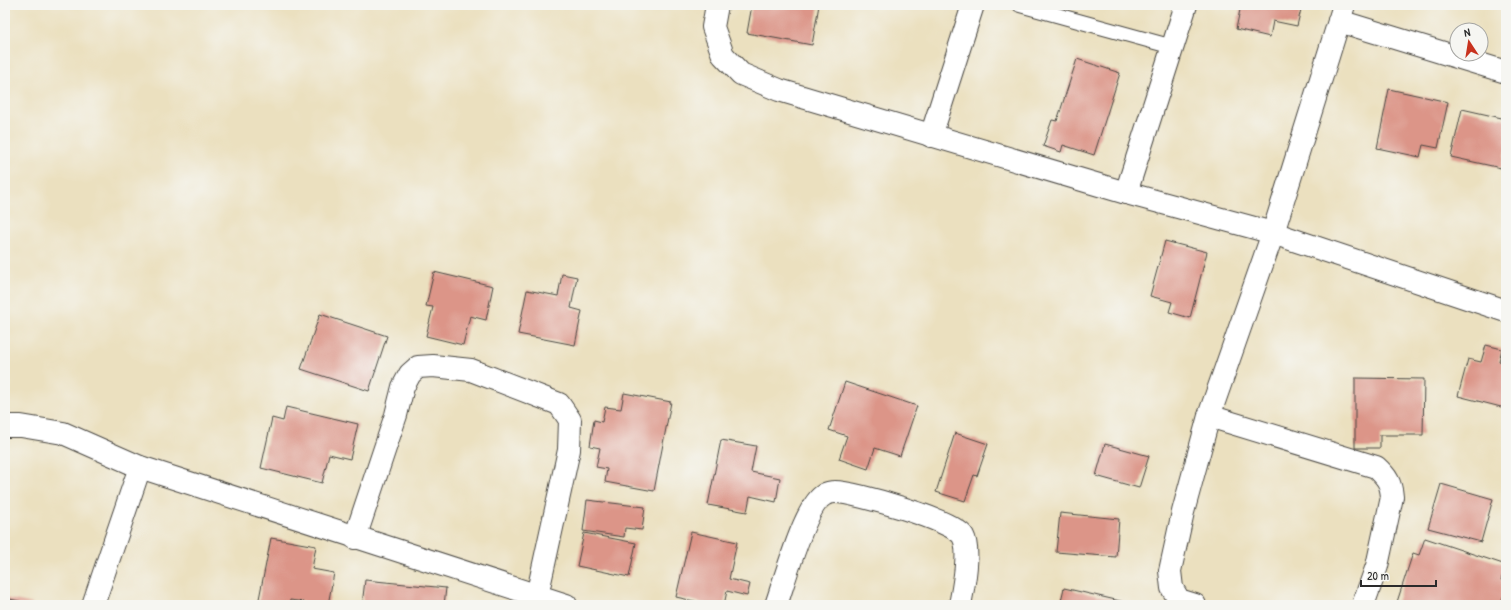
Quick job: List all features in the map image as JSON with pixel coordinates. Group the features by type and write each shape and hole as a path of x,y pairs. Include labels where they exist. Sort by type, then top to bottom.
{"street":[{"path":"717,5 713,27 723,55 741,74 779,90 1126,193 1273,233 1506,311"},
{"path":"931,136 973,5"},
{"path":"1126,193 1186,5"},
{"path":"1195,605 1180,600 1172,588 1170,571 1183,512 1209,416 1273,233 1342,13 1506,72"},
{"path":"355,538 396,415 403,387 410,374 418,367 433,366 471,370 559,404 570,420 569,450 537,596"},
{"path":"1209,416 1376,467 1387,477 1391,486 1392,497 1377,566 1363,605"},
{"path":"5,426 21,426 63,433 140,467 355,538 566,605"},
{"path":"95,604 140,467"},
{"path":"776,605 807,515 817,500 824,494 835,492 857,496 935,519 956,529 963,536 967,568 960,605"}],"lane":[{"path":"1020,5 1173,47"}],"building":[{"path":"752,5 819,5 812,45 747,33"},
{"path":"1241,5 1302,5 1297,26 1273,21 1270,37 1236,29"},
{"path":"1077,59 1120,73 1094,155 1063,145 1061,152 1043,146 1052,120 1057,121"},
{"path":"1389,89 1448,102 1438,148 1423,145 1420,157 1377,148"},
{"path":"1462,109 1506,119 1506,148 1501,168 1451,157"},
{"path":"1165,241 1207,252 1190,318 1169,312 1172,302 1150,296"},
{"path":"434,272 493,286 486,320 470,316 463,345 426,336 433,307 426,306"},
{"path":"562,274 577,277 571,308 582,311 575,345 518,334 527,290 558,296"},
{"path":"320,314 387,336 369,391 301,369"},
{"path":"1486,345 1502,349 1499,361 1506,363 1505,408 1458,396 1468,359 1481,362"},
{"path":"1355,378 1424,379 1423,435 1380,435 1380,448 1355,448"},
{"path":"845,382 917,406 900,456 875,448 868,469 839,459 847,436 829,430"},
{"path":"624,393 671,402 654,491 605,482 607,469 596,467 600,448 590,446 594,420 602,422 605,407 621,409"},
{"path":"286,407 358,424 350,459 329,454 322,483 261,468 272,418 283,421"},
{"path":"955,433 988,444 977,476 974,475 965,501 936,492"},
{"path":"721,440 756,446 751,472 780,478 776,502 750,496 747,512 708,505"},
{"path":"1105,444 1149,456 1139,488 1096,476"},
{"path":"1441,484 1493,499 1481,542 1428,528"},
{"path":"587,500 645,507 642,530 625,528 624,537 583,531"},
{"path":"1060,513 1119,519 1116,557 1056,552"},
{"path":"691,532 737,542 729,579 750,584 747,596 727,591 724,605 712,605 676,597"},
{"path":"584,533 636,543 629,577 577,566"},
{"path":"271,538 316,546 312,569 334,573 328,605 304,605 304,602 290,600 289,605 258,604"},
{"path":"1425,538 1506,565 1501,580 1506,581 1506,589 1500,605 1396,605 1413,553 1419,555"},
{"path":"365,580 446,588 444,605 362,605"},
{"path":"1064,588 1133,604 1060,605"},
{"path":"5,598 33,604 33,605 5,605"}]}
